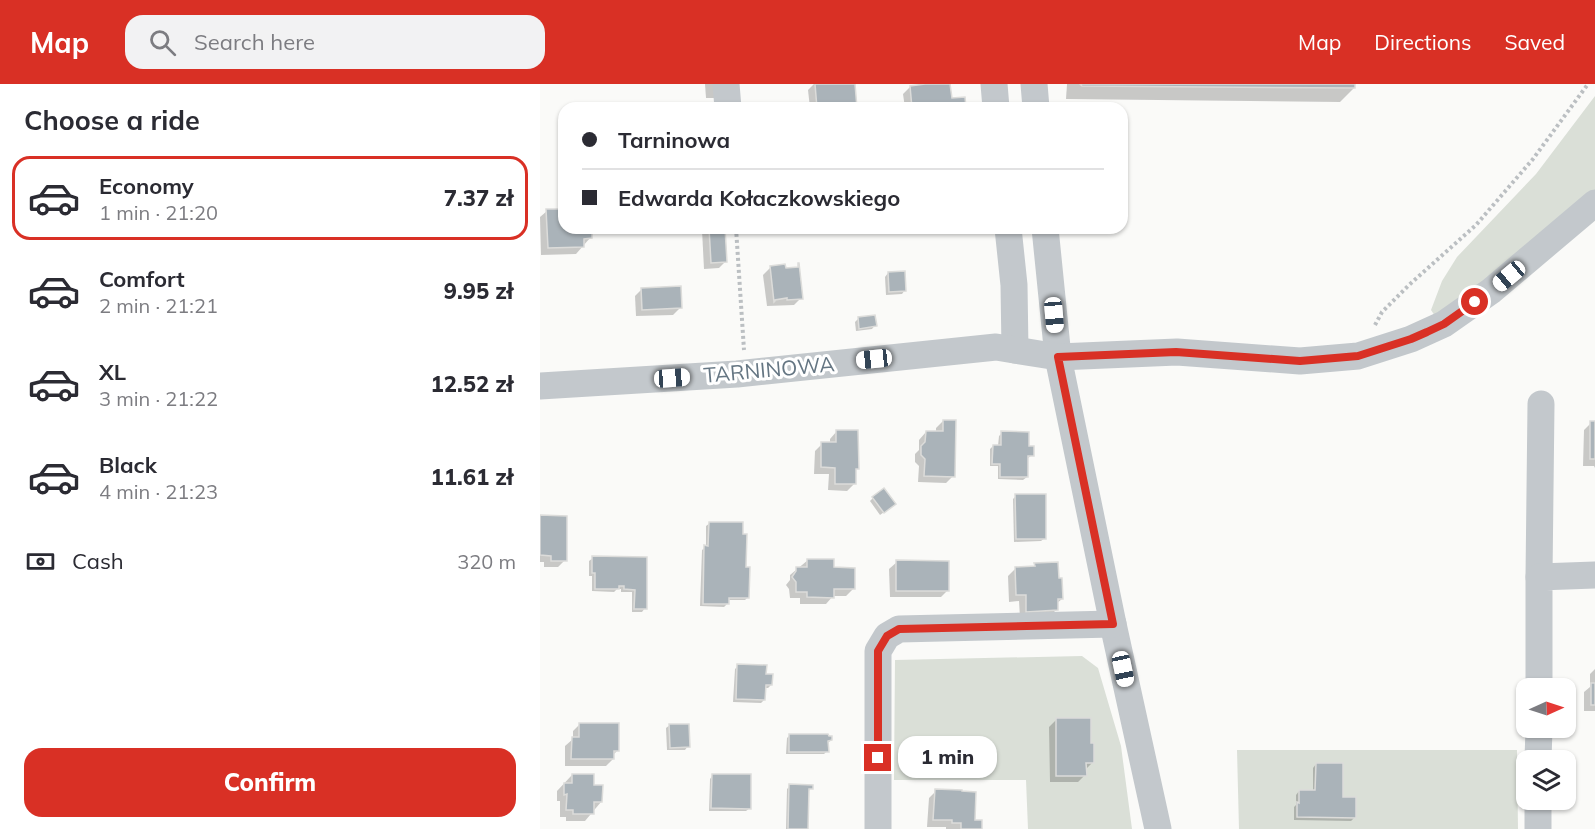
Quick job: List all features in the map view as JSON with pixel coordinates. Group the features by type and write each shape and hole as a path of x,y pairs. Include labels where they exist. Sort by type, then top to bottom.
{"street":[{"path":"726,84 728,102"},
{"path":"994,84 996,102"},
{"path":"1034,84 1036,102"},
{"name":"TARNINOWA","path":"540,386 737,374 996,347 1058,357 1176,352 1300,361 1358,356 1411,339 1444,324 1491,291 1595,203"},
{"path":"1009,234 1014,285 1015,350"},
{"path":"1046,234 1058,357 1158,829"},
{"path":"1539,678 1541,404"},
{"path":"1539,577 1595,574"},
{"path":"878,829 878,651 887,636 899,629 1113,624"},
{"path":"1538,810 1538,829"}],"path":[{"path":"1358,356 1382,312 1476,225 1533,159 1588,84"},
{"path":"736,234 744,351"}],"shaded area":[{"path":"1595,96 1595,197 1437,319 1431,310 1442,281 1457,257 1536,174"},
{"path":"1082,656 1098,668 1121,746 1132,829 1028,829 1026,780 894,780 895,660"},
{"path":"1237,750 1516,750 1518,829 1239,829"}],"building":[{"path":"815,84 855,84 856,102 816,102"},
{"path":"950,84 952,98 965,97 965,102 911,102 910,86"},
{"path":"1080,84 1355,84 1355,88 1082,86"},
{"path":"546,209 558,209 558,234 592,234 592,238 584,239 584,247 548,248"},
{"path":"709,234 725,234 727,262 711,263"},
{"path":"798,263 803,299 787,300 787,298 774,302 770,266 785,264 786,268 798,267"},
{"path":"905,271 906,291 889,292 888,272"},
{"path":"681,286 682,308 642,310 641,288"},
{"path":"875,315 877,326 859,329 858,317"},
{"path":"943,420 956,420 955,477 924,476 925,459 921,455 921,446 925,442 926,431 943,431"},
{"path":"1590,421 1595,421 1595,459 1590,459"},
{"path":"836,430 858,430 859,469 856,469 856,484 835,484 835,468 821,467 821,442 836,442"},
{"path":"1001,431 1029,432 1029,446 1034,446 1034,456 1028,456 1028,477 1000,477 1000,464 992,464 993,445 1001,445"},
{"path":"884,488 896,504 884,513 872,497"},
{"path":"1015,494 1046,494 1046,539 1016,539"},
{"path":"540,515 567,516 567,561 551,561 551,556 540,555"},
{"path":"709,522 743,522 743,534 747,534 746,567 750,567 749,598 729,598 729,604 703,604 704,545 708,546"},
{"path":"592,556 647,557 647,609 634,609 635,590 624,589 624,586 619,586 619,589 595,589"},
{"path":"807,559 834,559 834,567 855,568 855,589 834,589 834,598 807,597 807,592 796,592 796,582 792,577 796,567 807,567"},
{"path":"896,560 949,561 949,591 896,591"},
{"path":"1058,562 1059,578 1062,578 1063,599 1058,599 1058,610 1026,612 1026,595 1016,595 1015,567"},
{"path":"737,664 767,665 766,674 773,674 772,685 766,685 765,700 736,699"},
{"path":"1591,683 1595,683 1595,705 1591,705"},
{"path":"1056,718 1091,718 1094,763 1086,763 1087,776 1056,776"},
{"path":"579,723 619,723 619,751 614,751 614,759 571,759 572,737 579,737"},
{"path":"669,724 689,724 690,747 670,748"},
{"path":"789,734 828,734 832,736 832,740 828,741 829,752 789,752"},
{"path":"1316,763 1343,763 1343,797 1356,797 1356,818 1297,817 1299,790 1315,790"},
{"path":"572,774 594,774 594,785 603,785 602,802 594,802 594,814 573,814 573,810 566,810 567,794 564,795 564,783 572,783"},
{"path":"712,774 751,774 751,809 711,808"},
{"path":"789,784 813,785 813,789 809,789 808,829 788,829"},
{"path":"935,789 976,792 975,820 982,820 982,829 961,829 961,823 952,823 952,820 933,820"}],"route":[{"path":"878,758 878,651 887,636 899,629 1113,624 1058,357 1176,352 1300,361 1358,356 1427,332 1444,324 1475,302"}]}
